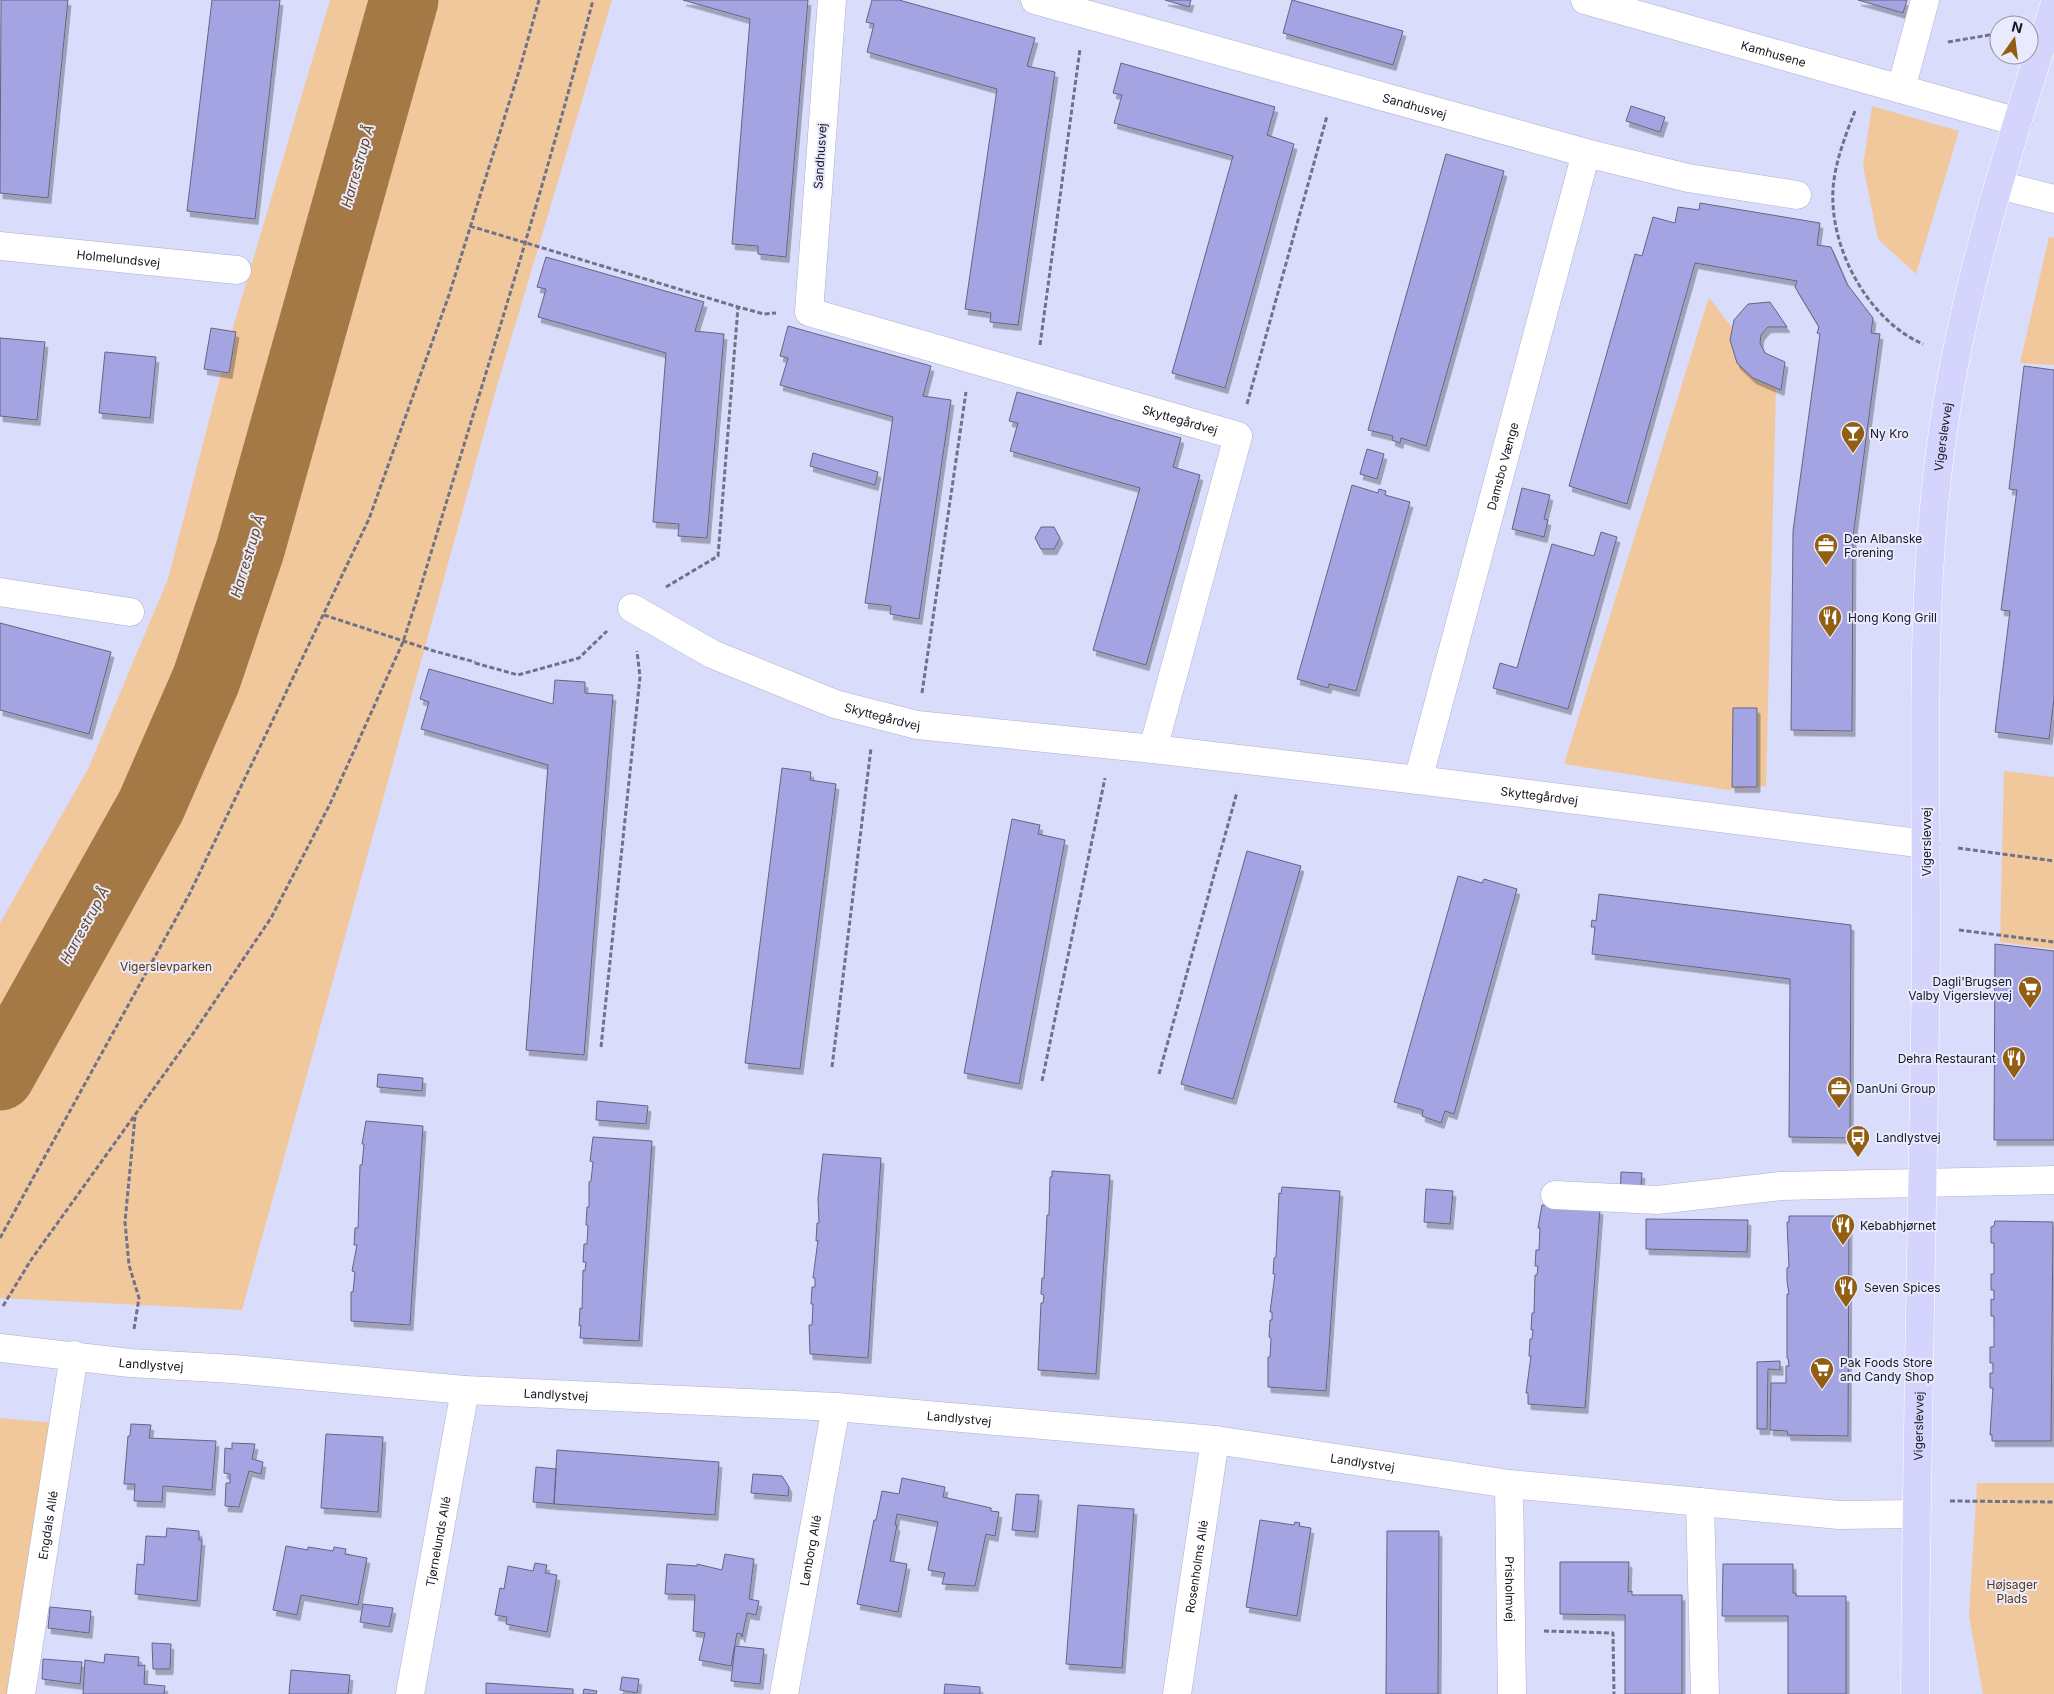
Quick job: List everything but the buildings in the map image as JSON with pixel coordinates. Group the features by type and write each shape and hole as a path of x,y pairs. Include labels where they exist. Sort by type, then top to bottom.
{"main road":[{"name":"Vigerslevvej","path":"1914,1694 1923,1184 1926,925 1926,664 1930,561 1941,446 1955,358 1977,258 2054,6"}],"street":[{"name":"Sandhusvej","path":"809,312 832,0"},
{"name":"Sandhusvej","path":"1035,0 1586,153 1688,178 1797,195"},
{"name":"Kamhusene","path":"1584,0 1649,9 1888,86 2018,122"},
{"path":"1888,86 1909,59 1926,0"},
{"name":"Damsbo Vænge","path":"1418,780 1586,153"},
{"path":"1999,185 2054,199"},
{"name":"Holmelundsvej","path":"0,246 237,270"},
{"name":"Skyttegårdvej","path":"809,312 1238,436"},
{"path":"1153,749 1238,436"},
{"path":"0,592 130,612"},
{"name":"Skyttegårdvej","path":"632,608 712,654 835,704 917,726 1153,749 1418,780 1926,844"},
{"path":"1555,1195 1657,1200 1782,1186 2054,1180"},
{"name":"Landlystvej","path":"0,1348 74,1355 130,1363 233,1369 465,1390 836,1407 1215,1440 1509,1484 1838,1515 1916,1508"},
{"name":"Engdals Allé","path":"21,1694 74,1355"},
{"name":"Tjørnelunds Allé","path":"410,1694 465,1390"},
{"name":"Lønborg Allé","path":"784,1694 836,1407"},
{"name":"Rosenholms Allé","path":"1177,1694 1215,1440"},
{"name":"Prisholmvej","path":"1509,1484 1512,1694"},
{"path":"1700,1502 1705,1694"}],"path":[{"path":"0,1238 190,893 369,519 449,295 539,0"},
{"path":"3,1306 31,1260 135,1117 271,918 330,804 403,642 525,243 593,0"},
{"path":"1035,377 1085,14"},
{"path":"1909,59 1944,43 1989,36"},
{"path":"1238,436 1336,85"},
{"path":"1888,86 1857,106 1843,141 1835,178 1833,203 1839,237 1851,270 1872,304 1915,341 1955,358"},
{"path":"470,226 764,314 809,312"},
{"path":"324,615 403,642 518,675 579,658 632,608 718,556 738,307"},
{"path":"917,726 971,360"},
{"path":"601,1047 640,677 632,608"},
{"path":"832,1067 874,716"},
{"path":"1042,1081 1111,745"},
{"path":"1159,1074 1246,760"},
{"path":"1926,844 2054,861"},
{"path":"1926,925 2054,942"},
{"path":"130,1363 139,1298 129,1265 125,1222 134,1146 135,1117"},
{"path":"1916,1508 2054,1502"},
{"path":"1511,1630 1613,1633 1614,1694"}],"green space":[{"name":"Vigerslevparken","path":"330,0 612,0 497,386 242,1310 0,1298 0,923 88,769 168,579 234,324"},
{"path":"1872,106 1959,131 1916,274 1878,239 1863,166"},
{"path":"2049,237 2054,238 2054,365 2020,363"},
{"path":"1709,297 1776,387 1766,786 1728,790 1564,764"},
{"path":"2004,771 2054,777 2054,949 2000,942"},
{"path":"0,1418 57,1423 14,1694 0,1694"},
{"name":"Højsager Plads","path":"1977,1483 2054,1483 2054,1694 1983,1694 1969,1616"}],"waterway":[{"name":"Harrestrup Å","path":"0,1076 151,806 206,680 250,550 404,0"}],"place":[{"name":"Ny Kro","path":"1853,454"},
{"name":"Den Albanske Forening","path":"1826,566"},
{"name":"Hong Kong Grill","path":"1830,638"},
{"name":"Dagli'Brugsen Valby Vigerslevvej","path":"2030,1009"},
{"name":"Dehra Restaurant","path":"2014,1079"},
{"name":"DanUni Group","path":"1839,1109"},
{"name":"Landlystvej","path":"1858,1158"},
{"name":"Kebabhjørnet","path":"1843,1246"},
{"name":"Seven Spices","path":"1846,1308"},
{"name":"Pak Foods Store and Candy Shop","path":"1822,1390"}]}
